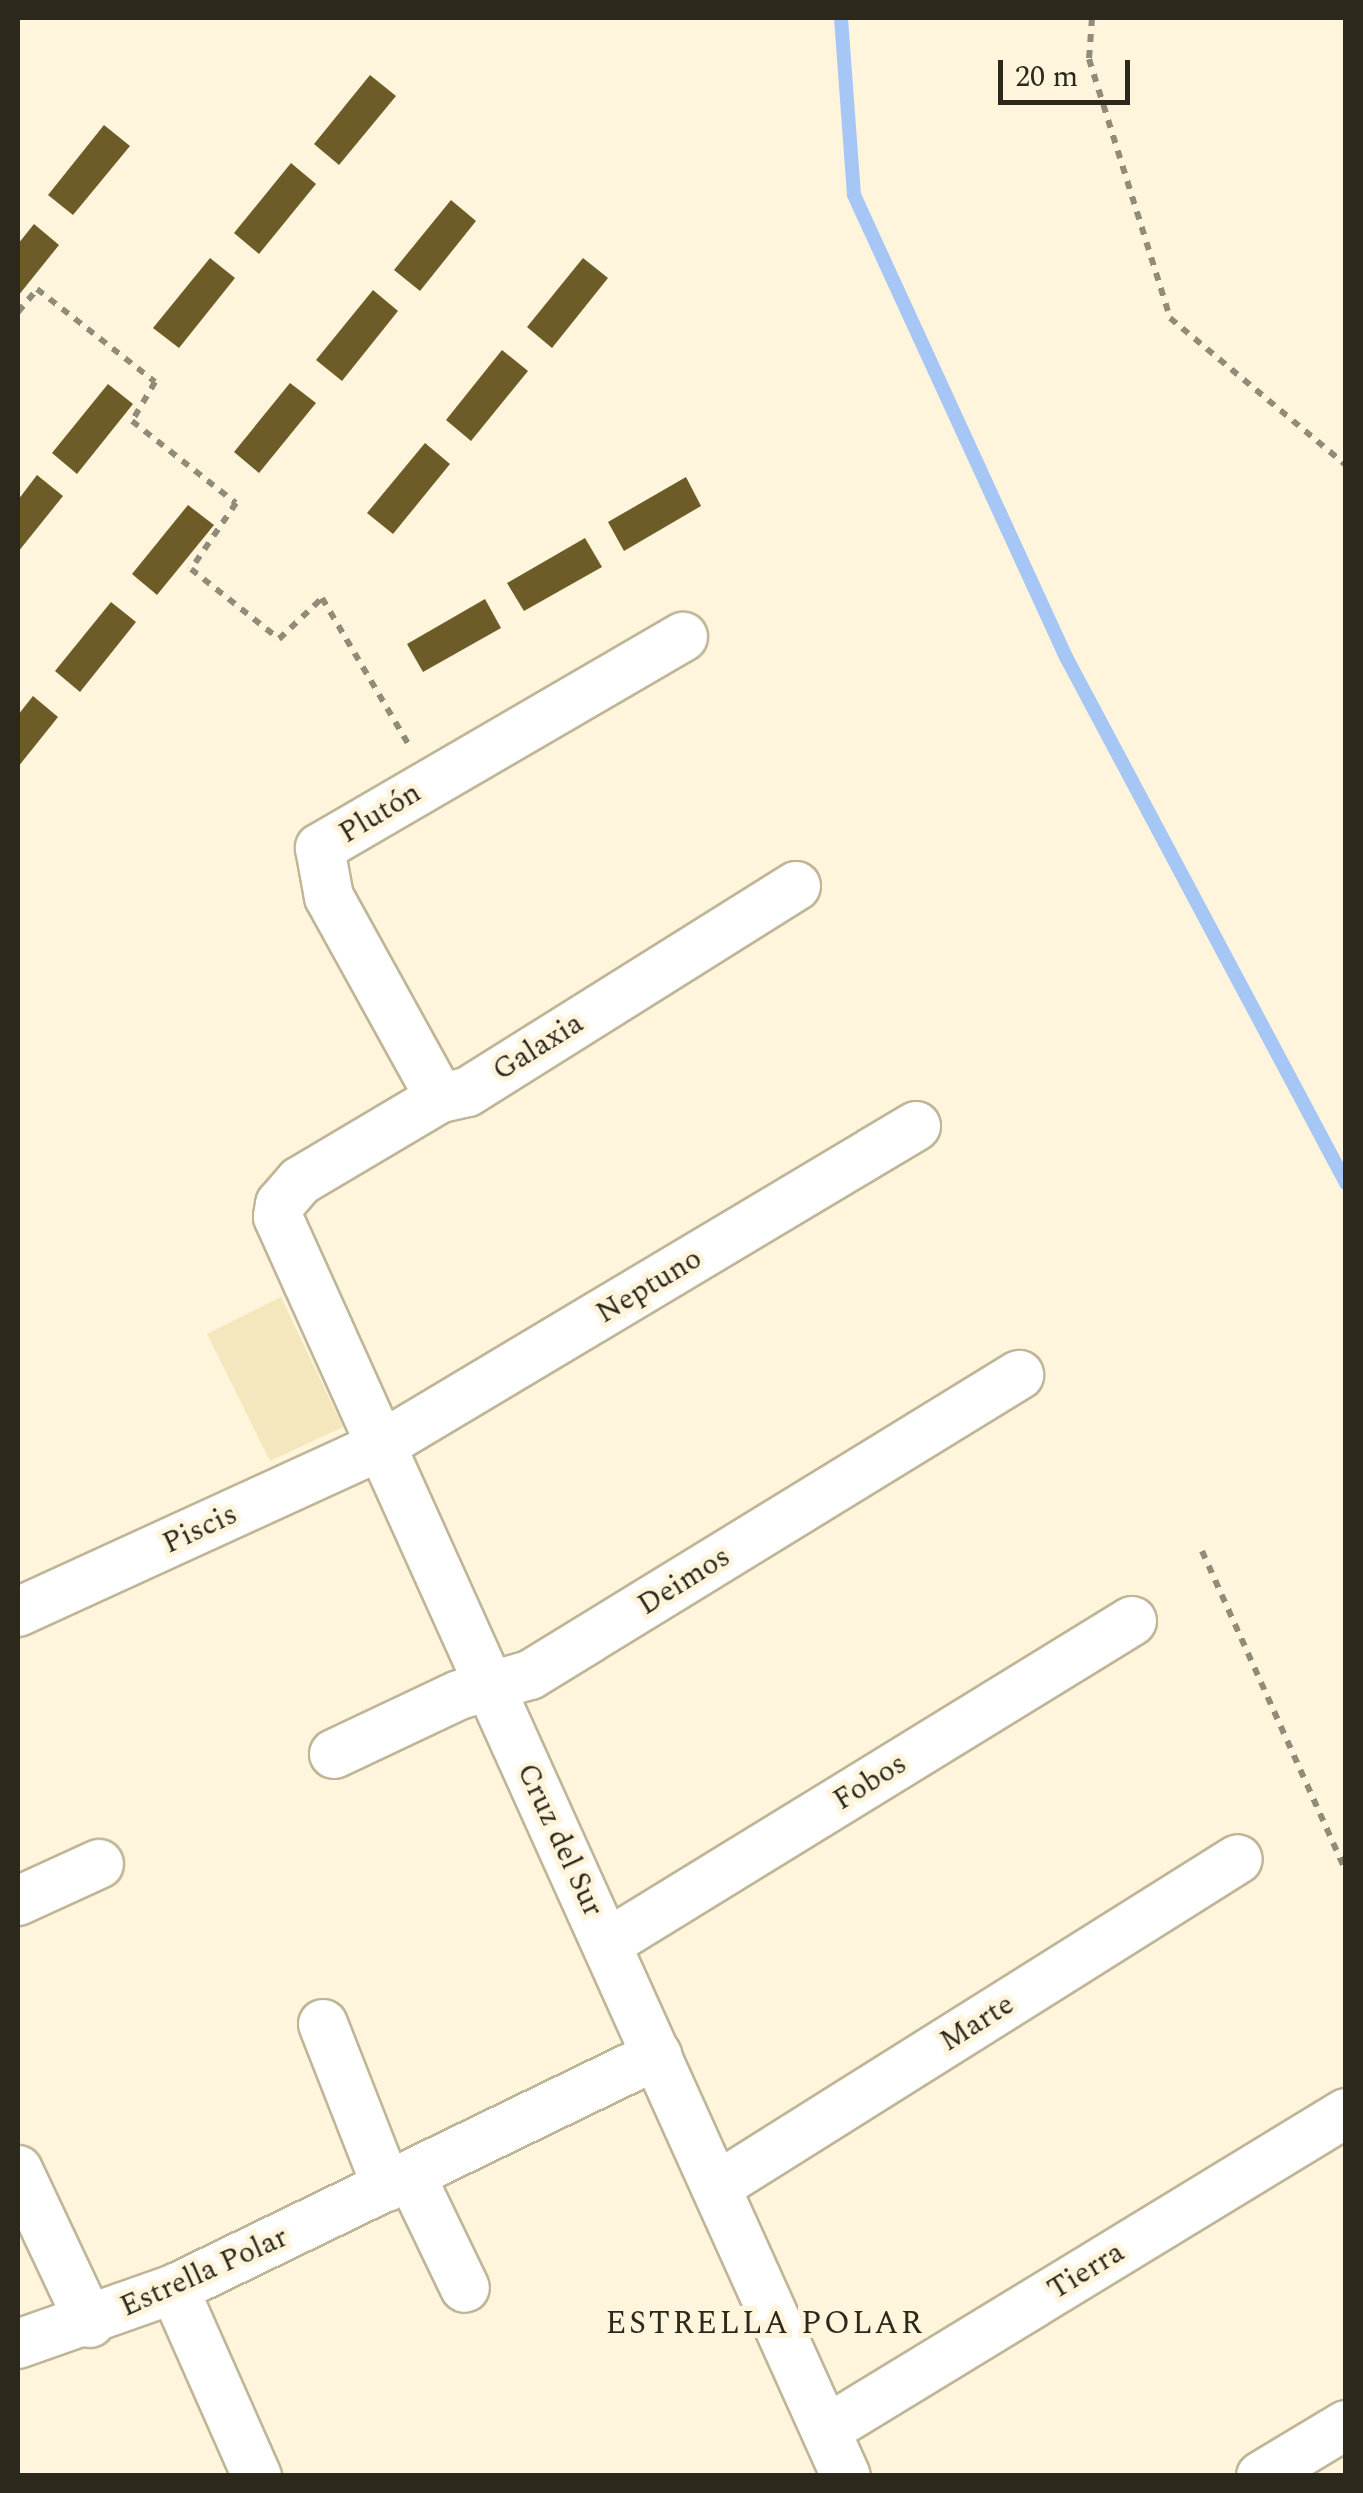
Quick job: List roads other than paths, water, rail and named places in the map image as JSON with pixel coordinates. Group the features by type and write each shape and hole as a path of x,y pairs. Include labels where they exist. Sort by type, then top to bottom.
{"street":[{"name":"Plutón","path":"440,1098 329,897 320,868 320,848 682,637"},
{"name":"Galaxia","path":"280,1204 300,1181 440,1098 467,1092 796,886"},
{"name":"Neptuno","path":"382,1446 916,1126"},
{"name":"Cruz del Sur","path":"280,1204 281,1234 382,1446 846,2476"},
{"name":"Deimos","path":"334,1754 460,1695 492,1690 530,1676 1019,1376"},
{"name":"Piscis","path":"18,1612 382,1446"},
{"name":"Fobos","path":"608,1943 1132,1621"},
{"name":"Marte","path":"716,2187 1238,1859"},
{"path":"18,1901 99,1864"},
{"path":"323,2024 399,2181 466,2288"},
{"name":"Estrella Polar","path":"18,2344 90,2323 174,2289 656,2055"},
{"name":"Tierra","path":"826,2430 1346,2113"},
{"path":"18,2170 90,2323"},
{"path":"174,2289 257,2476"},
{"path":"1262,2476 1346,2425"}],"waterway":[{"path":"841,18 854,195 1066,657 1346,1183"}],"district":[{"name":"ESTRELLA POLAR","path":"765,2324"}]}
